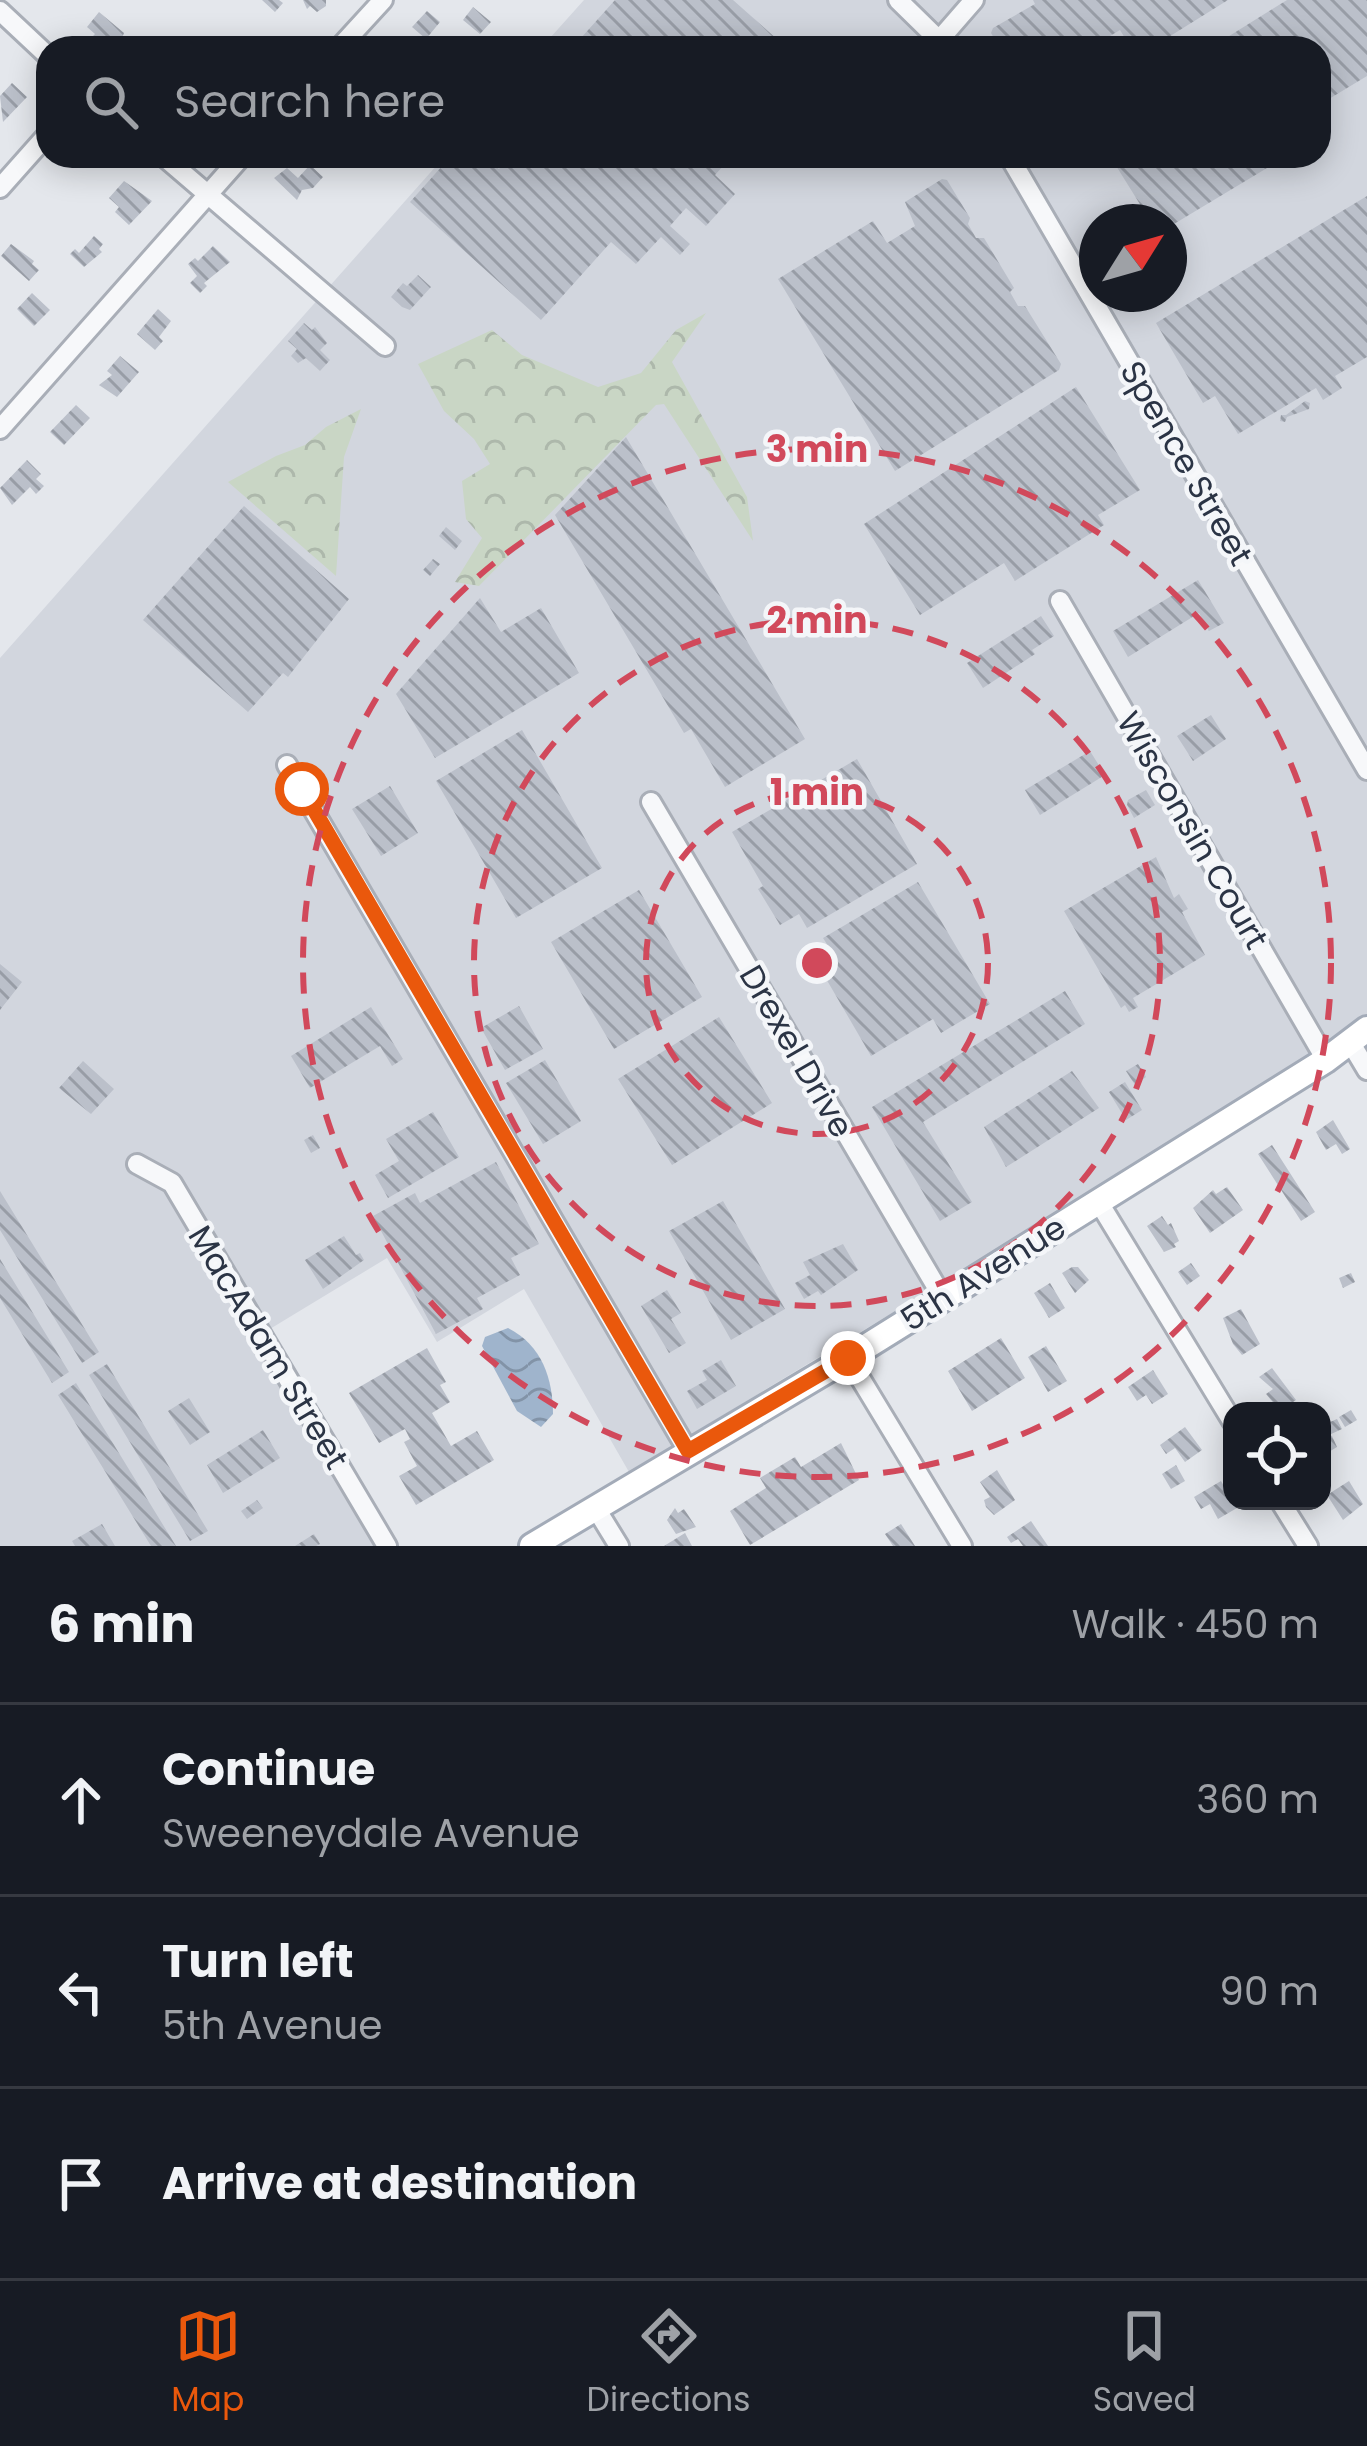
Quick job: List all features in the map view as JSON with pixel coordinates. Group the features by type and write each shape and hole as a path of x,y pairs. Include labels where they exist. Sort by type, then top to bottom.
{"main road":[{"name":"5th Avenue","path":"532,1546 848,1358 1326,1060 1358,1035"}],"street":[{"path":"350,36 383,0"},
{"path":"898,0 937,36"},
{"path":"949,36 974,0"},
{"path":"0,11 36,45"},
{"path":"0,188 36,148"},
{"path":"177,168 386,346"},
{"path":"0,429 231,168"},
{"name":"Spence Street","path":"1016,168 1367,770"},
{"name":"Wisconsin Court","path":"1060,601 1326,1060"},
{"path":"287,765 688,1451"},
{"name":"Drexel Drive","path":"652,802 943,1298"},
{"path":"1358,1035 1367,1070"},
{"name":"MacAdam Street","path":"136,1163 172,1183 387,1546"},
{"path":"1098,1201 1223,1406"},
{"path":"848,1358 962,1546"},
{"path":"596,1508 619,1546"},
{"path":"1286,1510 1308,1546"}],"shaded area":[{"path":"584,0 1367,0 1367,1026 629,1472 524,1289 437,1342 387,1258 260,1335 386,1546 0,1546 0,658 434,168 1331,168 1331,36 552,36"}],"green space":[{"path":"706,313 672,362 747,497 753,541 664,404 656,405 479,586 455,582 482,538 466,519 462,481 490,464 474,439 444,411 418,364 492,330 522,355 598,387 641,373 676,330"},
{"path":"361,409 344,457 336,576 228,482 305,445 326,427"}],"water":[{"path":"508,1328 537,1353 548,1376 553,1414 541,1427 517,1411 482,1346 485,1337"}],"building":[{"path":"262,0 279,0 283,3 275,12"},
{"path":"303,0 326,0 326,6 317,12 310,6 307,9"},
{"path":"615,0 733,0 774,36 583,36"},
{"path":"1033,0 1228,0 1170,36 1124,36 1120,30 1110,36 993,36 993,28 1035,4"},
{"path":"1287,0 1367,0 1367,76 1331,98 1331,36 1229,36"},
{"path":"473,7 491,22 480,34 463,20"},
{"path":"427,11 440,22 428,36 412,27"},
{"path":"99,12 124,33 93,36 87,27"},
{"path":"12,83 27,97 3,122 0,96"},
{"path":"287,168 298,178 307,168 323,177 313,188 302,190 297,200 274,178"},
{"path":"440,168 721,168 715,175 735,194 706,226 686,208 670,226 690,244 680,255 661,237 636,264 611,242 541,320 410,202"},
{"path":"1117,168 1267,168 1187,216 1187,204 1140,204"},
{"path":"942,179 970,218 968,224 976,238 984,238 1014,288 1010,292 1018,306 1025,306 1061,364 1059,370 895,471 778,279 873,221 887,243 915,226 905,202"},
{"path":"124,181 152,201 129,225 109,198"},
{"path":"1367,196 1367,357 1335,376 1342,388 1323,400 1316,388 1238,434 1215,396 1203,403 1156,323 1174,312 1187,312 1187,304"},
{"path":"94,236 103,244 102,252 84,267 70,254 75,249 79,253"},
{"path":"11,244 39,270 29,281 1,256"},
{"path":"213,246 230,262 204,283 207,286 200,293 190,283 197,276 188,264"},
{"path":"418,275 431,287 410,310 391,297"},
{"path":"32,293 50,310 34,326 17,309"},
{"path":"158,309 171,321 155,350 137,334"},
{"path":"304,323 312,330 315,327 327,343 320,350 330,360 320,371 306,358 298,363 291,356 297,349 288,341"},
{"path":"120,356 139,372 117,397 99,385 112,375 107,371"},
{"path":"1076,387 1140,490 1098,515 1104,525 1015,581 1004,563 920,615 864,524"},
{"path":"1305,401 1309,409 1280,421 1281,415"},
{"path":"76,405 90,418 64,445 50,432"},
{"path":"626,437 805,739 725,787 691,729 684,733 555,515"},
{"path":"27,460 41,474 36,479 44,486 36,494 30,487 12,505 0,488"},
{"path":"244,506 349,599 288,677 283,673 248,712 143,620"},
{"path":"446,527 462,541 455,550 439,536"},
{"path":"433,559 440,564 430,576 423,570"},
{"path":"1198,580 1224,623 1209,631 1199,613 1128,657 1113,631"},
{"path":"480,598 501,632 541,608 579,673 435,758 396,694"},
{"path":"1041,616 1054,636 983,688 967,663"},
{"path":"1211,715 1226,739 1193,761 1177,736"},
{"path":"522,730 602,868 516,918 436,781"},
{"path":"1090,751 1105,775 1040,815 1025,790"},
{"path":"857,759 917,864 807,928 799,914 780,925 732,832"},
{"path":"390,786 418,833 381,856 352,809"},
{"path":"1146,790 1155,805 1134,818 1128,800"},
{"path":"1156,857 1174,898 1179,894 1188,909 1182,912 1205,955 1133,998 1138,1007 1129,1012 1125,1005 1121,1008 1064,911"},
{"path":"918,882 990,1004 941,1033 933,1019 871,1056 814,958 830,949 823,938"},
{"path":"639,890 702,997 614,1049 551,942"},
{"path":"0,964 22,982 0,1010"},
{"path":"1065,991 1085,1024 923,1122 972,1202 940,1221 872,1107"},
{"path":"519,1006 543,1049 505,1070 481,1028"},
{"path":"371,1007 403,1059 392,1066 380,1046 310,1088 291,1056"},
{"path":"719,1017 772,1103 672,1165 618,1079"},
{"path":"545,1060 581,1121 543,1144 506,1083"},
{"path":"83,1061 114,1089 91,1114 59,1088"},
{"path":"1138,1064 1146,1077 1135,1085 1126,1071"},
{"path":"1072,1071 1099,1108 1006,1167 984,1127"},
{"path":"1125,1082 1142,1110 1126,1120 1109,1092"},
{"path":"433,1112 459,1157 388,1198 375,1175 399,1161 386,1139"},
{"path":"1333,1120 1350,1149 1342,1154 1336,1144 1326,1150 1316,1132"},
{"path":"313,1135 320,1148 311,1153 304,1140"},
{"path":"1272,1145 1315,1212 1301,1221 1258,1154"},
{"path":"496,1162 539,1244 511,1258 520,1275 477,1298 483,1309 436,1334 373,1216 415,1193 420,1203"},
{"path":"1227,1187 1243,1210 1210,1233 1193,1208 1213,1190 1216,1194"},
{"path":"0,1191 99,1352 82,1363 0,1230"},
{"path":"723,1201 785,1309 731,1340 669,1231"},
{"path":"1162,1216 1179,1241 1164,1252 1147,1226"},
{"path":"344,1236 364,1260 323,1289 305,1260"},
{"path":"843,1244 858,1270 821,1295 818,1291 804,1299 795,1283 810,1275 803,1262"},
{"path":"0,1259 69,1372 52,1383 0,1298"},
{"path":"1191,1263 1200,1276 1187,1285 1178,1272"},
{"path":"1078,1267 1089,1280 1075,1293 1062,1273"},
{"path":"1351,1273 1355,1282 1343,1288 1339,1278"},
{"path":"1050,1283 1065,1308 1049,1318 1034,1293"},
{"path":"667,1290 681,1313 671,1319 686,1343 669,1353 641,1306"},
{"path":"1241,1309 1260,1344 1242,1355 1223,1318"},
{"path":"1001,1338 1025,1378 972,1411 948,1371"},
{"path":"1046,1346 1067,1381 1048,1392 1028,1357"},
{"path":"427,1348 446,1382 440,1385 450,1402 432,1413 451,1446 477,1431 494,1460 416,1505 399,1476 417,1466 404,1442 410,1439 405,1429 379,1443 349,1393"},
{"path":"721,1360 736,1386 697,1409 687,1391 707,1380 702,1371"},
{"path":"107,1364 208,1531 190,1541 89,1375"},
{"path":"1272,1368 1296,1400 1273,1402 1266,1394 1273,1389 1259,1377"},
{"path":"1153,1370 1168,1394 1152,1404 1146,1395 1137,1401 1128,1387"},
{"path":"76,1383 176,1546 151,1546 58,1395"},
{"path":"189,1398 210,1432 190,1445 168,1411"},
{"path":"1351,1410 1357,1420 1345,1427 1339,1417"},
{"path":"1337,1419 1342,1429 1331,1434 1331,1422"},
{"path":"1185,1427 1202,1450 1185,1462 1175,1448 1166,1454 1160,1445"},
{"path":"263,1430 280,1458 223,1493 207,1465"},
{"path":"841,1443 859,1480 750,1545 730,1511 766,1488 760,1478 795,1457 801,1467"},
{"path":"1176,1465 1185,1481 1171,1489 1162,1474"},
{"path":"997,1470 1015,1500 994,1515 986,1507 984,1500 990,1497 980,1482"},
{"path":"1221,1481 1223,1510 1234,1510 1218,1519 1210,1504 1201,1509 1194,1497"},
{"path":"1349,1481 1363,1504 1343,1520 1331,1492"},
{"path":"257,1500 263,1508 247,1519 241,1511"},
{"path":"675,1508 678,1513 684,1509 696,1527 676,1534 667,1520"},
{"path":"1031,1521 1048,1546 1023,1546 1018,1539 1011,1543 1007,1537"},
{"path":"102,1524 115,1546 75,1546 72,1541"},
{"path":"901,1524 915,1546 893,1546 885,1534"},
{"path":"685,1533 692,1546 664,1546"},
{"path":"314,1534 320,1544 295,1546"}],"route":[{"path":"302,789 688,1451 848,1358"}]}
